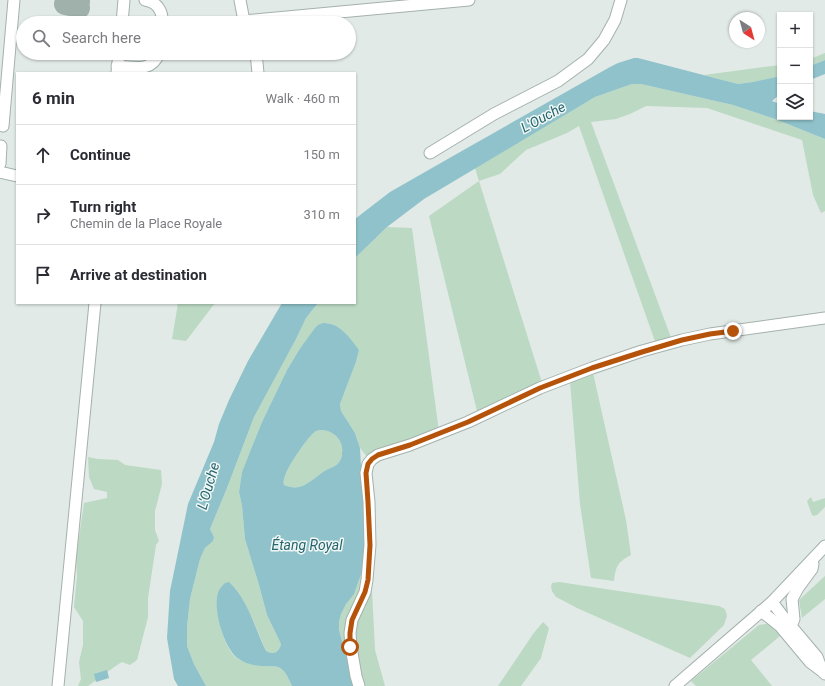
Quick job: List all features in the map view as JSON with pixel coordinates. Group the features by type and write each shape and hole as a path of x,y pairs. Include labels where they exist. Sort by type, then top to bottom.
{"street":[{"path":"3,126 14,0"},
{"path":"123,16 124,0"},
{"path":"145,0 154,3 162,16"},
{"path":"240,0 243,16"},
{"path":"305,16 469,0"},
{"path":"430,153 494,114 558,81 588,59 604,40 615,20 621,0"},
{"path":"118,60 117,70 143,68 153,63 155,60"},
{"path":"257,60 258,72"},
{"path":"0,164 2,146"},
{"path":"0,172 16,176"},
{"path":"58,686 95,304"},
{"path":"359,686 350,647 350,633 352,620 365,592 368,580 370,545 366,473 368,464 372,459 378,455 410,445 468,422 540,388 592,368 642,352 682,340 710,334 825,318"},
{"path":"675,686 772,602 825,546"},
{"path":"791,626 794,619 792,599 812,569 814,558"},
{"path":"772,602 817,657 824,672"},
{"path":"761,611 780,626 810,662 824,672"}],"green space":[{"path":"825,53 825,60 813,65 813,58"},
{"path":"777,65 777,77 738,84 704,75"},
{"path":"632,84 641,84 733,105 775,119 825,139 825,211 821,213 813,195 802,140 707,108 646,106 616,119 591,122 673,343 657,347 579,126 567,133 526,150 500,174 479,181 475,168 595,97"},
{"path":"479,181 543,386 478,415 429,216"},
{"path":"387,227 412,228 439,432 368,458 360,448 355,433 341,411 340,404 359,350 334,325 323,323 299,350 287,370 251,449 242,472 239,492 242,506 245,539 267,615 281,644 279,649 273,653 266,651 242,598 217,608 225,641 235,657 251,664 282,669 286,673 292,686 206,686 194,664 187,646 187,627 190,599 200,559 205,548 213,541 214,537 210,529 254,417 306,318 317,304 356,304 356,257"},
{"path":"178,304 214,304 186,341 172,339"},
{"path":"593,373 626,520 631,555 618,565 614,581 591,578 580,504 570,381"},
{"path":"323,430 331,432 340,441 342,457 340,461 335,466 326,470 302,486 290,487 284,485 284,479 290,465 308,439 316,431"},
{"path":"88,457 118,460 125,465 161,470 162,484 155,511 155,530 159,541 156,545 148,598 148,617 137,660 130,665 122,662 88,686 78,686 81,679 79,662 83,645 83,621 74,607 77,576 76,558 84,503 107,498 107,492 94,489 89,477"},
{"path":"811,497 813,502 825,498 825,507 814,516 812,515 807,501"},
{"path":"362,571 371,572 375,650 385,686 354,686 339,630 341,614"},
{"path":"825,576 825,599 802,618 799,600"},
{"path":"559,582 719,606 725,609 727,616 724,625 690,658 577,608 556,597 551,587 552,583"},
{"path":"543,622 549,628 541,658 521,686 498,686 533,634"},
{"path":"759,625 771,625 780,636 751,660 772,686 696,686 691,681"}],"water":[{"name":"L'Ouche","path":"638,58 738,84 777,77 777,97 772,101 777,103 777,120 733,105 641,84 632,84 595,97 424,199 387,227 356,257 356,218 390,192 618,63"},
{"path":"825,60 825,74 813,79 813,65"},
{"path":"813,112 825,114 825,139 778,120 813,120"},
{"name":"L'Ouche","path":"281,304 317,304 306,318 254,417 210,529 214,537 213,541 205,548 200,559 190,599 187,627 187,646 194,664 206,686 178,686 174,679 167,638 170,591 188,504 214,442 219,424 229,400 248,361"},
{"name":"Étang Royal","path":"329,323 339,328 348,336 359,350 340,404 341,411 355,433 360,448 365,538 362,571 354,594 346,604 339,622 339,630 354,686 292,686 286,673 280,668 244,662 236,657 231,651 223,636 217,608 219,590 225,583 229,582 236,589 246,606 266,651 273,653 279,649 281,644 267,615 245,539 242,506 239,492 242,472 262,422 287,370 299,350 318,325","holes":["316,431 331,432 340,441 342,455 338,463 302,486 290,487 284,485 284,479 290,465 308,439"]},
{"path":"107,670 109,678 96,682 94,674"}],"taxiway":[{"path":"79,2 65,4 79,8"}],"route":[{"path":"350,647 352,620 365,592 368,580 370,545 366,473 368,464 372,459 378,455 410,445 468,422 540,388 592,368 682,340 733,331"}]}
